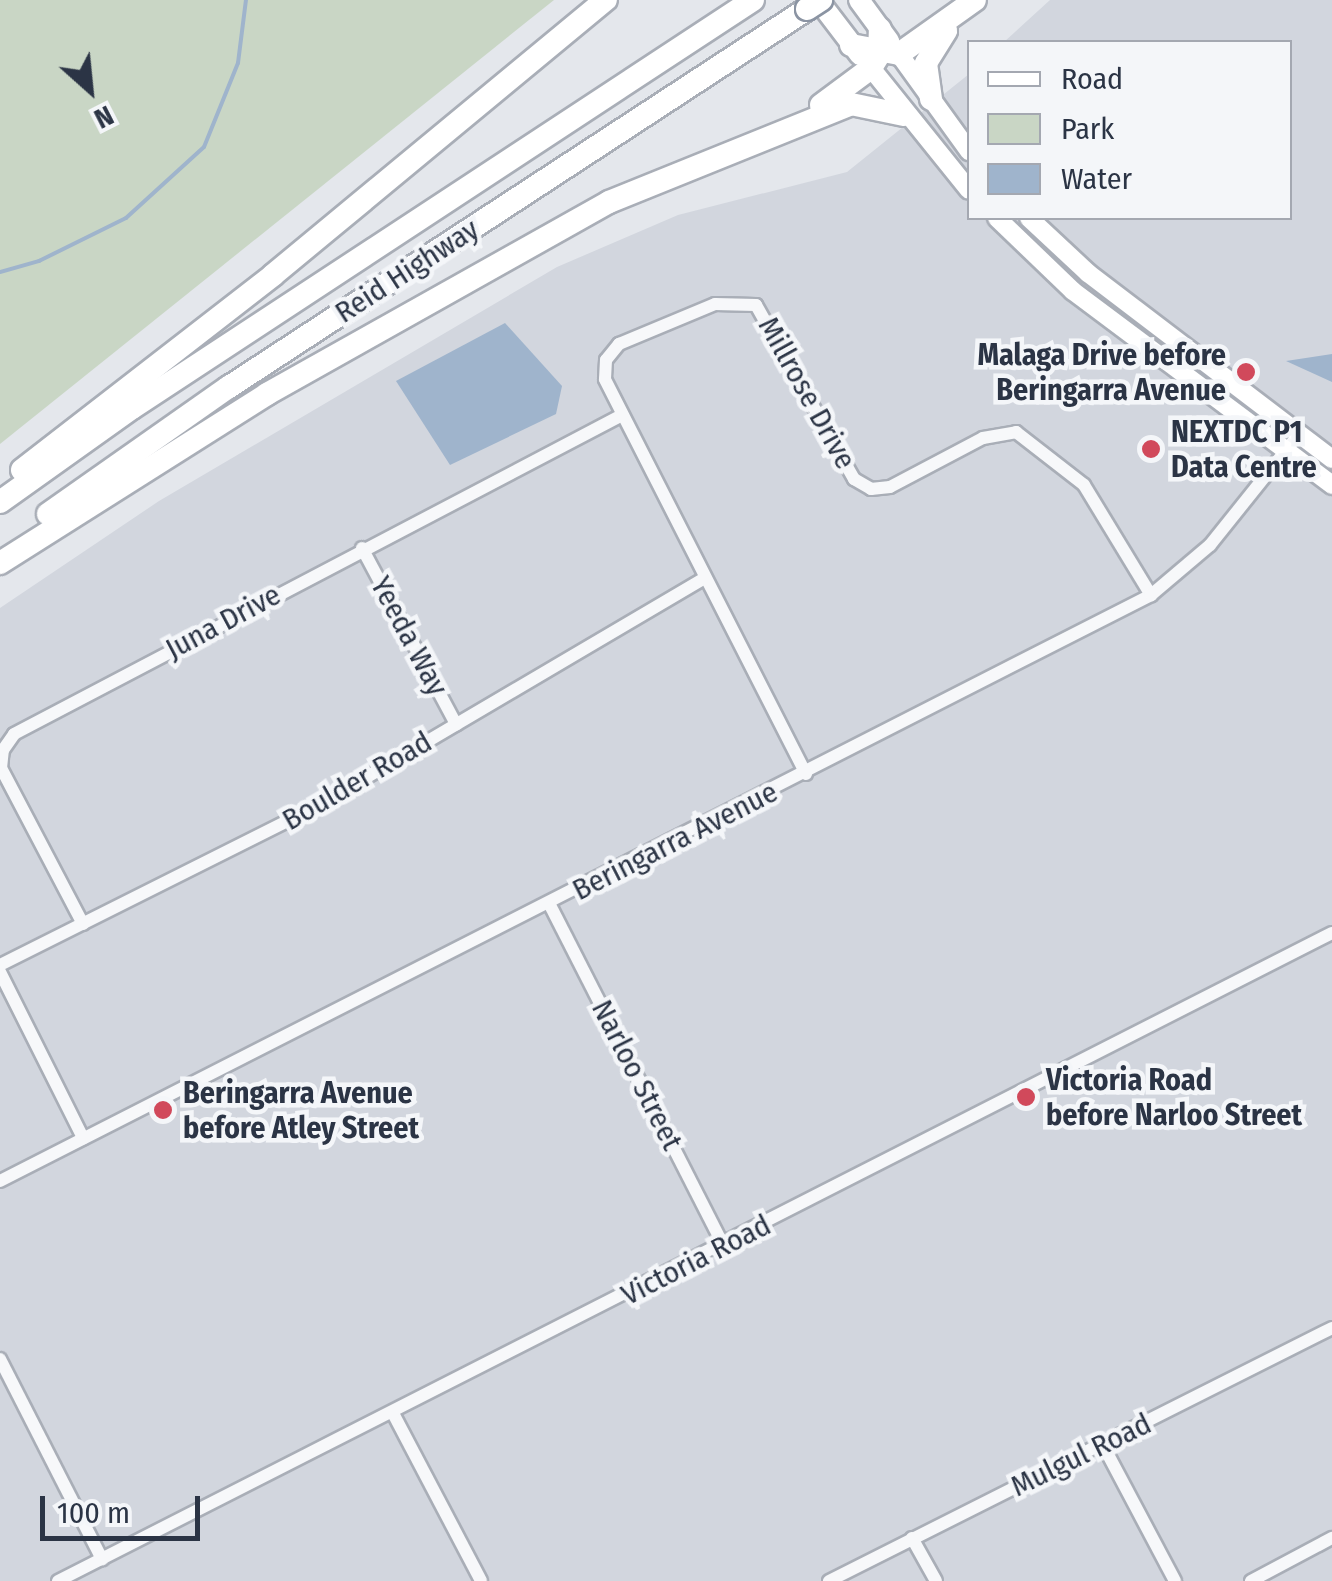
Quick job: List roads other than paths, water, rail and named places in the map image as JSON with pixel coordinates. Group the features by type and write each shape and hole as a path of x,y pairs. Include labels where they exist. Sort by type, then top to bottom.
{"highway":[{"path":"0,488 333,226 606,0"},
{"name":"Reid Highway","path":"0,502 752,0"},
{"path":"780,129 976,0"},
{"path":"931,99 928,55 976,0"},
{"name":"Reid Highway","path":"0,550 229,387 815,3"},
{"path":"880,29 883,59"},
{"path":"851,44 883,59"},
{"path":"0,563 251,404 542,237 780,129 850,104 904,115"}],"main road":[{"path":"859,0 880,29"},
{"path":"815,3 851,44"},
{"path":"883,59 931,99 967,147"},
{"path":"883,59 904,115 967,187"},
{"path":"999,220 1073,291 1332,485"},
{"path":"1032,220 1088,274 1332,459"}],"street":[{"name":"Millrose Drive","path":"806,774 605,379 606,360 619,344 715,304 745,301 765,313 854,479 871,489 890,488 983,438 1016,432 1084,485 1150,594"},
{"name":"Juna Drive","path":"83,924 2,768 3,750 14,734 362,548 622,415"},
{"name":"Beringarra Avenue","path":"0,1181 806,774 1150,594 1201,554 1299,434"},
{"name":"Yeeda Way","path":"362,548 456,724"},
{"name":"Boulder Road","path":"0,969 316,807 704,578"},
{"name":"Narloo Street","path":"550,904 724,1246"},
{"name":"Victoria Road","path":"58,1581 394,1415 1332,932"},
{"path":"0,969 83,1138"},
{"name":"Mulgul Road","path":"829,1581 1332,1328"},
{"path":"0,1359 102,1559"},
{"path":"394,1415 482,1581"},
{"path":"1103,1445 1175,1581"},
{"path":"912,1538 936,1581"},
{"path":"1251,1581 1332,1538"}],"water":[{"path":"505,323 562,386 556,414 450,465 396,381"},
{"path":"1332,354 1332,382 1286,361"}],"waterway":[{"path":"0,272 39,261 126,218 204,147 238,63 246,0"}],"place":[{"name":"Malaga Drive before Beringarra Avenue","path":"1246,372"},
{"name":"NEXTDC P1 Data Centre","path":"1151,449"},
{"name":"Victoria Road before Narloo Street","path":"1026,1097"},
{"name":"Beringarra Avenue before Atley Street","path":"163,1110"}]}
